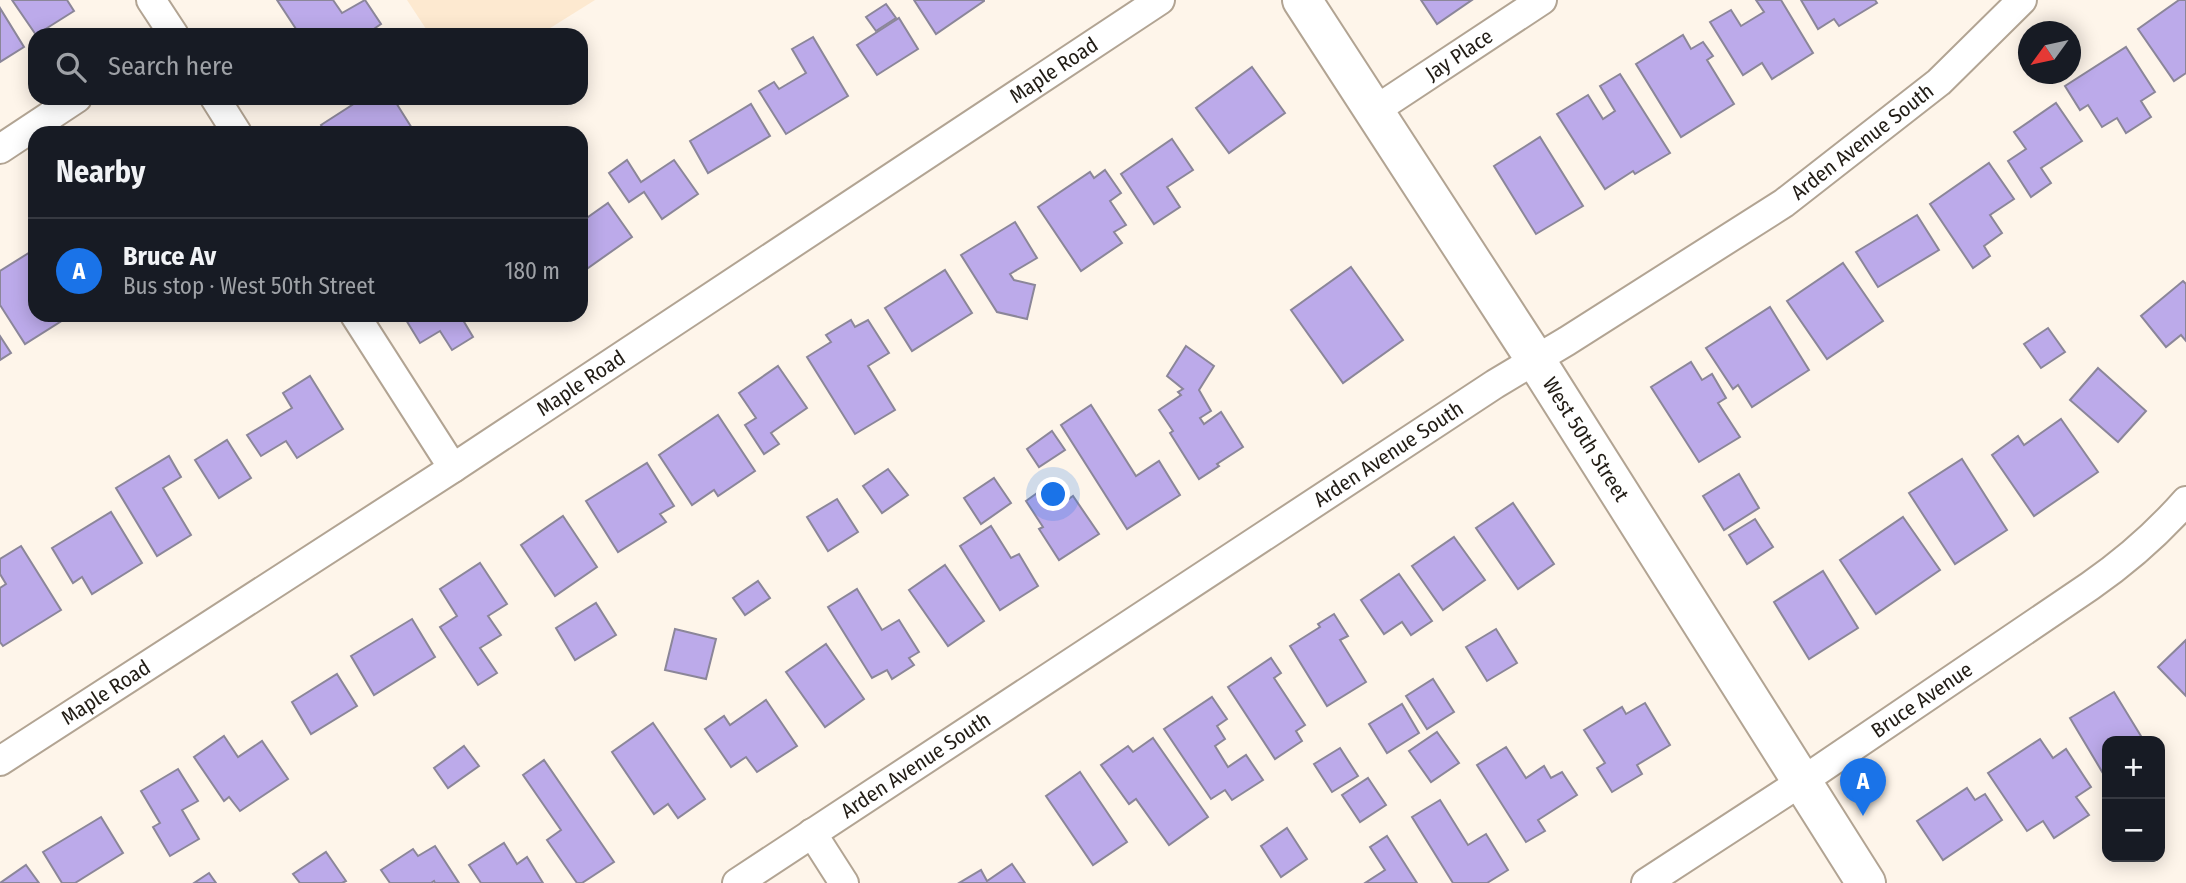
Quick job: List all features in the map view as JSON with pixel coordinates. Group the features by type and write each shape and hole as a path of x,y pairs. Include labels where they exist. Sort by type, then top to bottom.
{"main road":[{"name":"West 50th Street","path":"1302,0 1535,359 1866,883"}],"street":[{"path":"151,0 169,28"},
{"name":"Maple Road","path":"0,761 453,468 1160,0"},
{"name":"Jay Place","path":"1374,111 1542,0"},
{"name":"Arden Avenue South","path":"737,883 1495,384 1784,203 1939,82 2022,0"},
{"path":"35,126 66,105"},
{"path":"219,105 233,126"},
{"path":"0,149 28,130"},
{"path":"359,322 453,468"},
{"name":"Bruce Avenue","path":"1646,883 1801,782 2126,561 2162,528 2186,501"},
{"path":"812,833 844,883"}],"shaded area":[{"path":"407,0 595,0 550,28 425,28"}],"building":[{"path":"12,0 67,0 74,11 47,28 31,28"},
{"path":"277,0 333,0 342,13 365,0 381,24 375,28 295,28"},
{"path":"914,0 984,0 984,1 936,34"},
{"path":"1421,0 1472,0 1437,24"},
{"path":"1756,0 1781,0 1813,53 1772,79 1762,63 1743,75 1710,22 1731,10 1741,26 1764,12"},
{"path":"1801,0 1875,0 1877,3 1839,26 1834,19 1818,29"},
{"path":"2179,0 2186,0 2186,73 2174,81 2138,29"},
{"path":"886,4 896,18 876,31 866,17"},
{"path":"0,8 24,47 0,62"},
{"path":"899,18 918,49 877,75 857,45"},
{"path":"1683,35 1691,49 1703,42 1713,56 1707,60 1734,104 1681,137 1636,64"},
{"path":"813,37 848,96 786,134 759,91 774,82 779,89 806,73 792,49"},
{"path":"2126,47 2155,92 2141,101 2151,117 2126,133 2117,118 2102,127 2088,105 2080,110 2065,86 2081,84 2081,76"},
{"path":"1252,67 1285,113 1229,153 1196,108"},
{"path":"1620,74 1670,153 1635,174 1633,171 1605,189 1557,114 1588,95 1603,119 1615,111 1600,86"},
{"path":"2056,103 2082,141 2041,168 2051,183 2031,197 2008,161 2026,149 2014,132"},
{"path":"751,104 770,136 708,173 690,141"},
{"path":"352,105 397,105 411,126 322,126"},
{"path":"1540,137 1583,206 1536,234 1494,166"},
{"path":"1172,139 1193,170 1167,187 1180,207 1154,224 1121,174"},
{"path":"627,160 641,182 674,160 698,194 662,219 644,192 629,202 609,173"},
{"path":"1989,163 2014,199 1990,215 2002,233 1984,246 1990,256 1973,268 1930,204"},
{"path":"1105,170 1121,193 1110,201 1126,225 1114,232 1122,243 1081,271 1038,207 1090,172 1094,178"},
{"path":"608,203 632,237 588,268 588,217"},
{"path":"1917,215 1939,250 1878,287 1856,252"},
{"path":"1015,222 1037,258 1010,274 1014,280 1035,285 1027,319 997,312 961,255"},
{"path":"28,253 28,322 60,322 25,344 0,305 0,271"},
{"path":"1843,263 1883,321 1827,359 1787,301"},
{"path":"1351,267 1403,340 1343,383 1291,310"},
{"path":"945,270 972,313 912,351 885,308"},
{"path":"2183,281 2186,284 2186,341 2181,335 2166,347 2141,316"},
{"path":"1770,307 1809,370 1752,407 1738,385 1733,389 1706,348"},
{"path":"851,320 855,327 868,320 889,353 868,366 895,410 855,434 807,357 831,342 826,335"},
{"path":"407,322 464,322 473,337 452,350 440,331 420,343"},
{"path":"2048,328 2065,352 2041,368 2024,344"},
{"path":"0,336 11,353 0,360"},
{"path":"1186,346 1214,366 1199,390 1211,411 1200,418 1204,424 1221,412 1243,447 1199,479 1159,410 1181,395 1178,392 1183,389 1167,376"},
{"path":"1691,362 1702,380 1712,374 1726,398 1718,403 1740,437 1699,462 1651,387"},
{"path":"778,366 807,408 771,433 779,444 764,454 745,425 756,418 739,393"},
{"path":"2098,368 2146,411 2118,442 2070,400"},
{"path":"310,376 343,429 297,458 286,441 261,456 247,435 292,408 283,393"},
{"path":"1091,405 1136,476 1159,461 1180,495 1127,529 1061,425"},
{"path":"718,415 755,471 718,496 714,490 692,505 659,455"},
{"path":"2061,419 2098,472 2034,516 1992,455 2018,436 2024,445"},
{"path":"1052,431 1065,450 1039,467 1027,449"},
{"path":"227,440 251,478 219,498 195,460"},
{"path":"169,456 181,477 163,488 191,535 157,556 116,488"},
{"path":"1962,459 2007,530 1955,564 1909,493"},
{"path":"647,463 674,506 660,514 666,522 618,552 586,501"},
{"path":"888,469 908,495 882,513 863,486"},
{"path":"1739,474 1759,508 1724,530 1703,496"},
{"path":"994,478 1011,503 981,524 964,498"},
{"path":"1047,486 1060,505 1073,496 1099,534 1059,560 1039,529 1043,527 1026,501"},
{"path":"837,499 858,532 828,551 807,517"},
{"path":"1513,503 1554,564 1518,589 1476,528"},
{"path":"111,512 142,563 92,594 82,577 73,583 52,548"},
{"path":"563,516 597,567 555,596 521,545"},
{"path":"1903,517 1940,570 1876,614 1840,560"},
{"path":"1755,519 1773,547 1747,564 1729,535"},
{"path":"991,526 1011,558 1019,554 1038,586 1000,610 960,546"},
{"path":"1454,537 1485,580 1443,610 1412,566"},
{"path":"21,546 61,610 3,646 0,642 0,588 6,584 0,574 0,559"},
{"path":"480,563 507,604 488,616 501,635 480,648 497,673 478,685 440,627 457,616 440,589"},
{"path":"945,565 984,621 948,646 909,590"},
{"path":"1823,571 1858,628 1809,659 1774,602"},
{"path":"1399,574 1432,621 1411,635 1402,622 1384,634 1361,600"},
{"path":"758,581 770,598 745,615 733,598"},
{"path":"857,589 882,630 899,620 919,652 909,658 914,665 892,679 887,670 872,678 828,607"},
{"path":"596,603 616,635 575,660 556,628"},
{"path":"1334,614 1348,636 1340,640 1366,682 1327,706 1290,646 1320,627 1318,624"},
{"path":"412,619 435,657 374,695 351,656"},
{"path":"675,629 716,639 706,679 665,670"},
{"path":"1496,629 1517,663 1487,681 1466,647"},
{"path":"2186,640 2186,696 2158,667"},
{"path":"826,644 864,699 825,727 786,672"},
{"path":"1271,658 1281,673 1274,678 1305,725 1296,731 1302,741 1275,759 1228,687"},
{"path":"337,674 357,706 311,734 292,702"},
{"path":"1433,679 1454,712 1427,729 1406,696"},
{"path":"2114,692 2141,736 2102,736 2102,772 2070,718"},
{"path":"1212,697 1227,719 1217,726 1225,739 1215,746 1228,767 1246,755 1263,780 1232,800 1225,790 1211,799 1164,729"},
{"path":"766,700 797,746 757,772 746,757 731,767 705,729 724,716 730,725"},
{"path":"1645,703 1670,745 1637,765 1642,774 1612,792 1597,768 1605,763 1584,730 1622,707 1626,714"},
{"path":"1402,704 1419,733 1387,753 1369,724"},
{"path":"653,723 705,799 678,818 668,804 654,814 612,752"},
{"path":"1437,732 1459,763 1431,782 1409,751"},
{"path":"224,736 238,757 262,741 288,779 240,811 229,797 224,801 194,757"},
{"path":"1153,738 1208,817 1169,845 1136,799 1129,804 1101,765 1128,746 1133,752"},
{"path":"2040,739 2053,758 2066,749 2091,787 2076,797 2089,815 2054,838 2043,821 2027,831 1988,773"},
{"path":"464,746 479,766 448,788 434,768"},
{"path":"1506,747 1526,778 1544,766 1551,778 1562,772 1577,795 1538,820 1545,831 1526,842 1477,765"},
{"path":"1340,748 1358,776 1332,792 1314,764"},
{"path":"544,760 614,862 582,883 577,883 547,840 561,830 523,775"},
{"path":"178,769 198,801 182,810 199,839 170,856 153,827 160,823 141,791"},
{"path":"1080,772 1127,842 1093,865 1046,796"},
{"path":"1368,778 1386,805 1360,822 1342,795"},
{"path":"1967,788 1975,800 1985,794 2002,820 1943,860 1917,821"},
{"path":"1440,800 1468,845 1486,834 1508,870 1487,883 1453,883 1412,817"},
{"path":"101,817 123,853 75,883 62,883 43,852"},
{"path":"1287,828 1307,859 1281,877 1261,846"},
{"path":"1387,836 1417,883 1365,883 1385,870 1370,847"},
{"path":"504,843 517,864 527,857 543,883 481,883 469,865"},
{"path":"435,846 459,883 390,883 381,870 413,849 418,856"},
{"path":"326,852 346,881 300,883 293,874"},
{"path":"1012,864 1025,883 959,883 981,870 987,881"},
{"path":"26,865 39,883 0,883"},
{"path":"209,873 216,883 194,883"}],"place":[{"name":"Bruce Av","path":"1863,816"}]}
